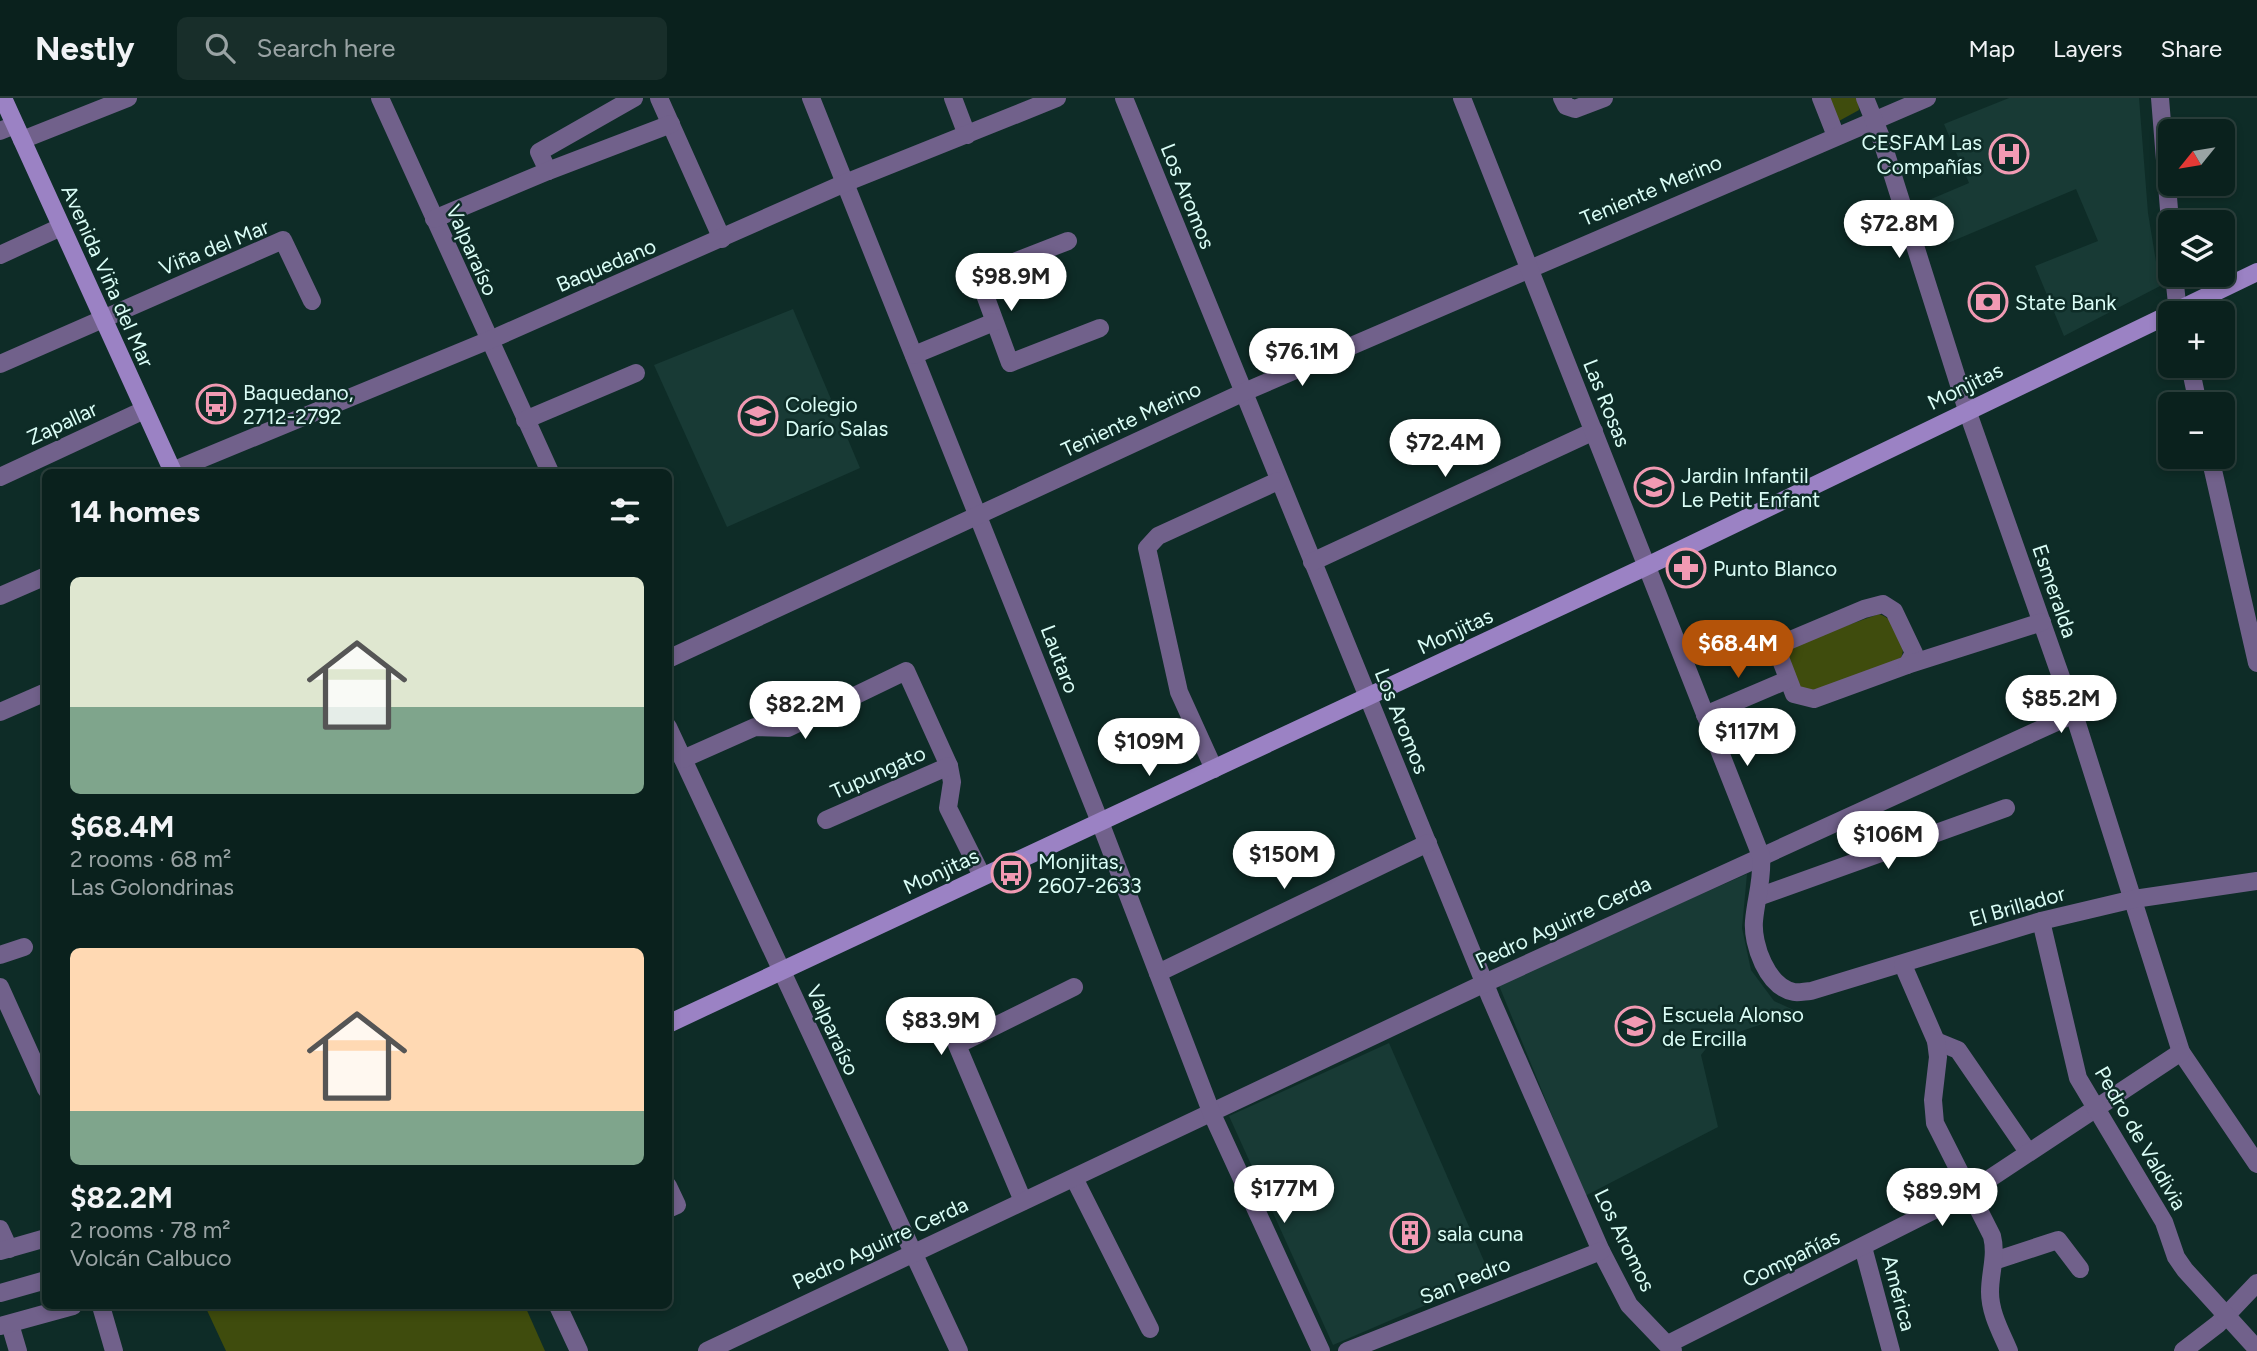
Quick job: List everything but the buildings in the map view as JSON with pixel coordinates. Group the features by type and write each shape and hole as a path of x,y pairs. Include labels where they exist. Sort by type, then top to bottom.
{"main road":[{"name":"Avenida Viña del Mar","path":"3,98 12,132 61,227 171,469"},
{"name":"Monjitas","path":"2198,301 2257,272"},
{"name":"Monjitas","path":"672,1022 1646,566 2158,320"}],"street":[{"path":"12,132 128,98"},
{"name":"Valparaíso","path":"380,98 488,341 549,469"},
{"path":"548,171 539,152 634,98"},
{"path":"659,98 722,239"},
{"name":"Lautaro","path":"811,98 979,514 1212,1114 1321,1351"},
{"path":"953,98 967,135"},
{"name":"Baquedano","path":"179,469 488,341 845,183 1057,98"},
{"name":"Los Aromos","path":"1124,98 1242,393 1485,983 1601,1251 1629,1305 1671,1348"},
{"name":"Las Rosas","path":"1462,98 1761,856 1763,874 1758,897 1755,942 1769,973 1781,986 1794,992"},
{"path":"1562,98 1566,106 1574,109 1604,98"},
{"path":"1821,98 1836,136"},
{"name":"Esmeralda","path":"1865,98 1967,410 2074,714 2180,1052 2257,1164"},
{"name":"Teniente Merino","path":"672,657 1242,393 1528,267 1927,98"},
{"path":"2160,98 2169,210"},
{"path":"434,219 548,171 671,124"},
{"path":"0,255 61,227"},
{"name":"Viña del Mar","path":"102,318 283,240 312,301"},
{"path":"1068,241 978,276 994,322 1010,363 1100,327"},
{"path":"0,365 102,318"},
{"path":"914,355 994,322"},
{"path":"525,420 636,373"},
{"name":"Zapallar","path":"0,477 144,410"},
{"path":"1312,562 1594,431"},
{"path":"2213,469 2249,599 2257,663"},
{"path":"1214,769 1179,692 1147,548 1158,536 1278,481"},
{"path":"0,596 42,578"},
{"path":"1907,665 1914,653 1894,611 1883,604 1864,609 1781,644 1779,655 1794,694 1814,699 1907,665 2042,622"},
{"path":"683,759 755,727 788,728 906,671 949,766 952,782 948,808 982,876"},
{"path":"1705,715 1787,680"},
{"path":"0,712 42,694"},
{"name":"Pedro Aguirre Cerda","path":"707,1351 1485,983 2074,714"},
{"name":"Valparaíso","path":"672,736 959,1351"},
{"name":"Tupungato","path":"826,820 949,766"},
{"path":"1758,897 2006,808"},
{"path":"1158,973 1428,843"},
{"name":"El Brillador","path":"1794,992 1811,991 1903,965 2041,921 2134,899 2257,881"},
{"name":"Pedro de Valdivia","path":"2041,921 2078,1078 2164,1222 2176,1256 2257,1349"},
{"path":"0,955 24,947"},
{"path":"1903,965 1936,1041 1938,1058 1933,1100 1935,1123 1992,1236 1994,1261 1990,1292 1993,1312 2009,1351"},
{"path":"0,987 42,1080"},
{"path":"1023,1201 957,1045 1074,987"},
{"path":"1936,1041 1958,1050 2028,1152"},
{"name":"Compañías","path":"1671,1348 1968,1193 2180,1052"},
{"path":"1074,1178 1150,1329"},
{"path":"0,1229 4,1250 42,1239"},
{"path":"1994,1261 2058,1240 2080,1269"},
{"name":"América","path":"1863,1247 1891,1351"},
{"name":"San Pedro","path":"1346,1351 1601,1251"},
{"path":"0,1293 42,1281"},
{"path":"2183,1351 2226,1315 2257,1283"},
{"path":"18,1351 5,1325 62,1309"},
{"path":"102,1309 114,1351"},
{"path":"559,1309 579,1351"}],"shaded area":[{"path":"2009,98 2139,98 2148,213 2158,287 2064,336 2035,266 2098,241 2076,189 1948,243 1929,200 1969,183 1944,124"},
{"name":"Colegio Darío Salas","path":"793,309 860,468 727,527 654,365"},
{"name":"Escuela Alonso de Ercilla","path":"1747,874 1742,928 1751,970 1774,1001 1798,1012 1712,1041 1701,1055 1718,1127 1585,1196 1498,983"},
{"path":"1389,1043 1491,1277 1333,1345 1229,1116"}],"green space":[{"path":"1829,98 1858,98 1859,110 1839,121"},
{"path":"1879,614 1891,621 1902,638 1901,658 1817,692 1796,687 1786,660 1792,645"},
{"path":"206,1309 526,1309 545,1351 226,1351"}],"place":[{"name":"CESFAM Las Compañías","path":"2009,154"},
{"name":"State Bank","path":"1988,302"},
{"name":"Baquedano, 2712-2792","path":"216,404"},
{"name":"Colegio Darío Salas","path":"758,416"},
{"name":"Jardin Infantil Le Petit Enfant","path":"1654,487"},
{"name":"Punto Blanco","path":"1686,568"},
{"name":"Monjitas, 2607-2633","path":"1011,873"},
{"name":"Escuela Alonso de Ercilla","path":"1635,1026"},
{"name":"sala cuna","path":"1410,1233"}]}
